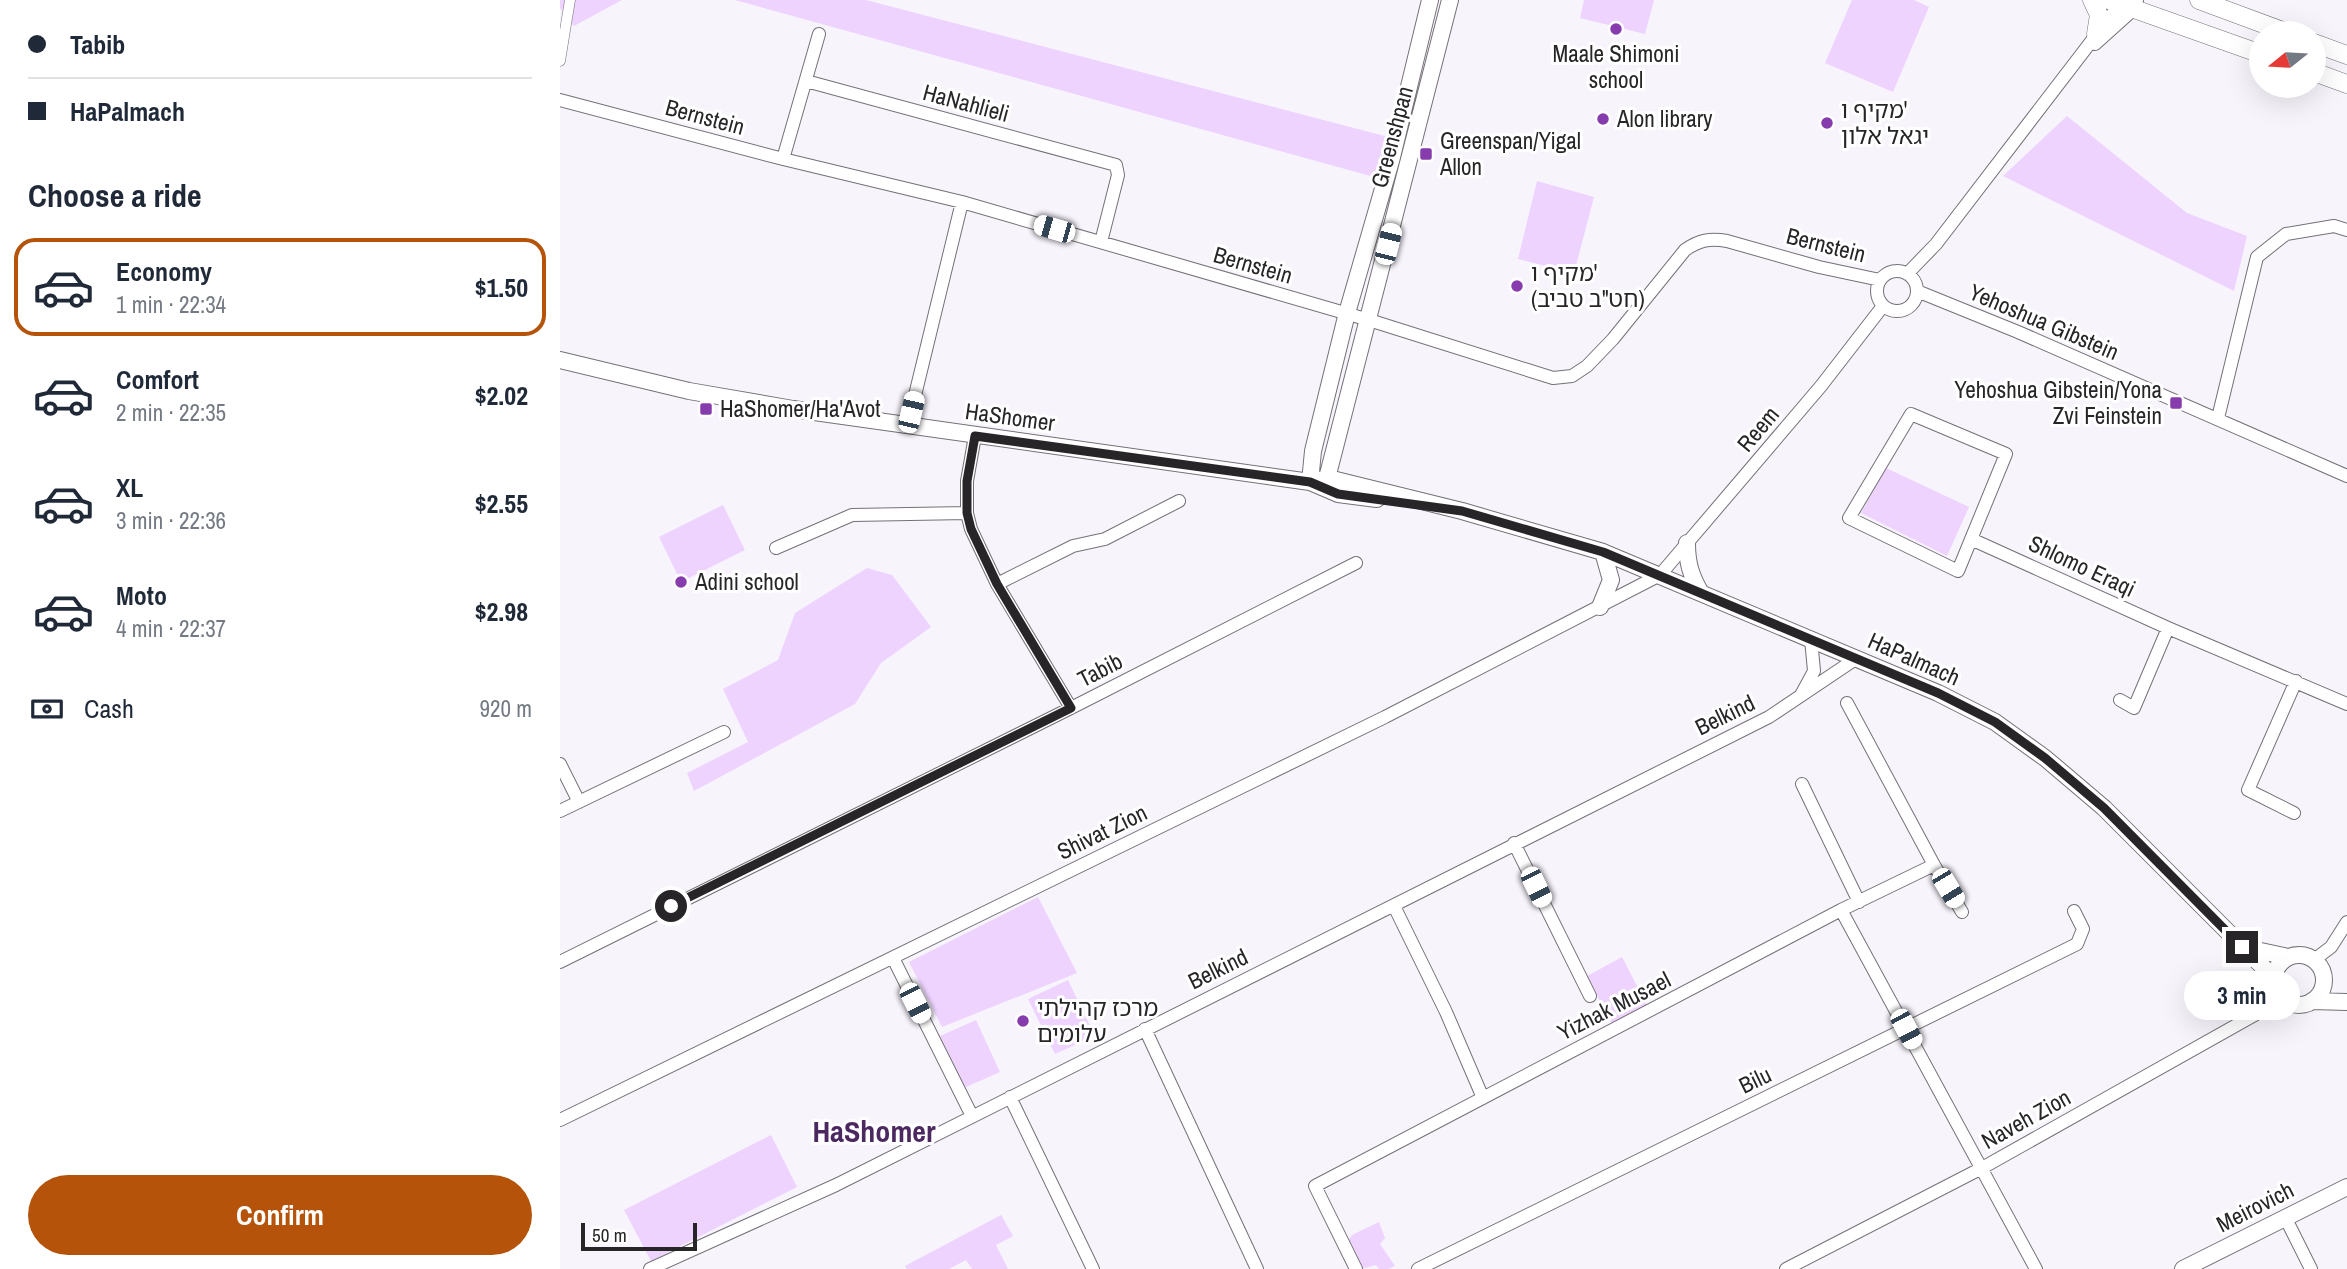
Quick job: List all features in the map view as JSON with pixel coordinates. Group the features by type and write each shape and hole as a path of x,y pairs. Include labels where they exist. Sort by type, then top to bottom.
{"main road":[{"path":"2092,0 2099,15 2096,34"},
{"path":"2199,0 2256,21"},
{"path":"2124,3 2249,50"},
{"path":"2326,47 2347,55"},
{"path":"2326,76 2347,84"}],"street":[{"path":"560,61 570,0"},
{"name":"Greenshpan","path":"1321,483 1313,451 1347,313 1391,161 1430,0"},
{"name":"Greenshpan","path":"1321,483 1368,320 1450,0"},
{"path":"2084,53 2096,34 2124,3"},
{"path":"1906,274 1936,244 2124,3"},
{"path":"782,159 819,34"},
{"name":"HaNahlieli","path":"806,81 1116,165 1118,175 1101,242"},
{"name":"Bernstein","path":"560,100 782,159 962,202 1347,313 1553,378 1573,376 1587,366 1613,339 1685,250 1696,242 1712,238 1727,241 1819,267 1880,280"},
{"path":"908,424 962,202"},
{"path":"2218,418 2257,257 2286,234 2334,226 2347,230"},
{"path":"1889,272 1906,274 1915,284 1917,291 1912,303 1902,311 1895,312 1883,306 1877,291 1880,280 1889,272"},
{"name":"Yehoshua Gibstein","path":"1917,291 2218,418 2347,476"},
{"name":"Reem","path":"1660,575 1821,386 1883,306"},
{"name":"HaShomer","path":"560,357 688,391 793,409 1321,483 1338,494 1462,511 1603,552 1660,575"},
{"path":"1911,414 2007,454 1971,539 1958,571 1850,518 1911,414"},
{"path":"975,436 967,481 967,513 971,529 997,584 1071,708"},
{"path":"997,584 1073,547 1105,539 1179,502"},
{"path":"776,548 852,515 967,513"},
{"name":"Shlomo Eraqi","path":"1971,539 2168,628 2347,704"},
{"path":"1687,543 1687,561 1701,593"},
{"path":"1600,607 1611,580 1603,552"},
{"name":"Tabib","path":"560,962 1356,563"},
{"name":"HaPalmach","path":"1660,575 1938,693 1995,722 2045,758 2104,808 2274,978 2278,993 2283,999"},
{"name":"Shivat Zion","path":"560,1120 1373,723 1660,575"},
{"path":"2120,701 2134,708 2168,628"},
{"path":"1800,698 1814,671 1811,639"},
{"name":"Belkind","path":"650,1269 836,1185 1769,717 1857,658"},
{"path":"2294,813 2248,790 2295,681"},
{"path":"1847,703 1962,912"},
{"path":"560,811 724,732"},
{"path":"560,764 579,802"},
{"path":"1802,784 1858,902"},
{"path":"1514,844 1590,996"},
{"name":"Yizhak Musael","path":"1356,1269 1315,1186 1934,864"},
{"path":"1394,906 1446,1012 1483,1098"},
{"path":"1842,910 2036,1269"},
{"name":"Bilu","path":"1418,1269 2077,944 2084,929 2074,911"},
{"path":"2315,960 2331,947 2347,922"},
{"path":"2242,947 2288,957 2302,955 2315,960 2324,980 2322,988 2312,1001"},
{"path":"2274,978 2278,966 2288,957"},
{"path":"893,958 972,1116"},
{"path":"2324,980 2347,1001"},
{"path":"2283,999 2297,1005 2312,1001 2347,1001"},
{"name":"Naveh Zion","path":"1786,1269 1982,1168 2283,999"},
{"path":"1145,1029 1257,1269"},
{"path":"1010,1097 1093,1269"},
{"name":"Meirovich","path":"2183,1269 2347,1187"},
{"path":"2285,1217 2311,1269"}],"shaded area":[{"path":"560,0 622,0 574,26 560,8"},
{"path":"735,0 866,0 1396,139 1385,180"},
{"path":"1584,0 1654,0 1645,34 1580,18"},
{"path":"1852,0 1914,0 1929,7 1893,92 1825,63"},
{"path":"2067,116 2187,213 2247,236 2234,291 2003,176"},
{"path":"1537,181 1594,197 1574,273 1518,259"},
{"path":"1886,468 1969,507 1947,556 1861,513"},
{"path":"723,505 745,550 681,582 659,537"},
{"path":"867,568 892,575 931,627 881,663 855,704 694,791 687,773 748,742 723,689 778,660 795,613"},
{"path":"1038,897 1077,973 942,1027 909,962"},
{"path":"1622,957 1647,1005 1612,1024 1587,976"},
{"path":"1068,980 1095,1036 1055,1054 1028,999"},
{"path":"976,1020 1000,1072 964,1088 940,1036"},
{"path":"771,1135 797,1187 651,1261 624,1210"},
{"path":"1001,1215 1013,1236 996,1245 1008,1269 972,1269 966,1260 949,1269 907,1269 905,1266"},
{"path":"1379,1222 1385,1238 1380,1244 1395,1266 1379,1269 1376,1265 1361,1269 1348,1241 1352,1235"}],"place":[{"name":"Maale Shimoni school","path":"1616,29"},
{"name":"Alon library","path":"1603,119"},
{"name":"מקיף ו' יגאל אלון","path":"1827,123"},
{"name":"Greenspan/Yigal Allon","path":"1426,154"},
{"name":"מקיף ו' (חט\"ב טביב)","path":"1517,286"},
{"name":"Yehoshua Gibstein/Yona Zvi Feinstein","path":"2176,403"},
{"name":"HaShomer/Ha'Avot","path":"706,409"},
{"name":"Adini school","path":"681,582"},
{"name":"מרכז קהילתי עלומים","path":"1023,1021"}],"district":[{"name":"HaShomer","path":"874,1132"}],"route":[{"path":"671,906 1071,708 997,584 971,529 967,513 967,481 975,436 1310,482 1338,494 1462,511 1603,552 1938,693 1995,722 2045,758 2104,808 2242,947"}]}
